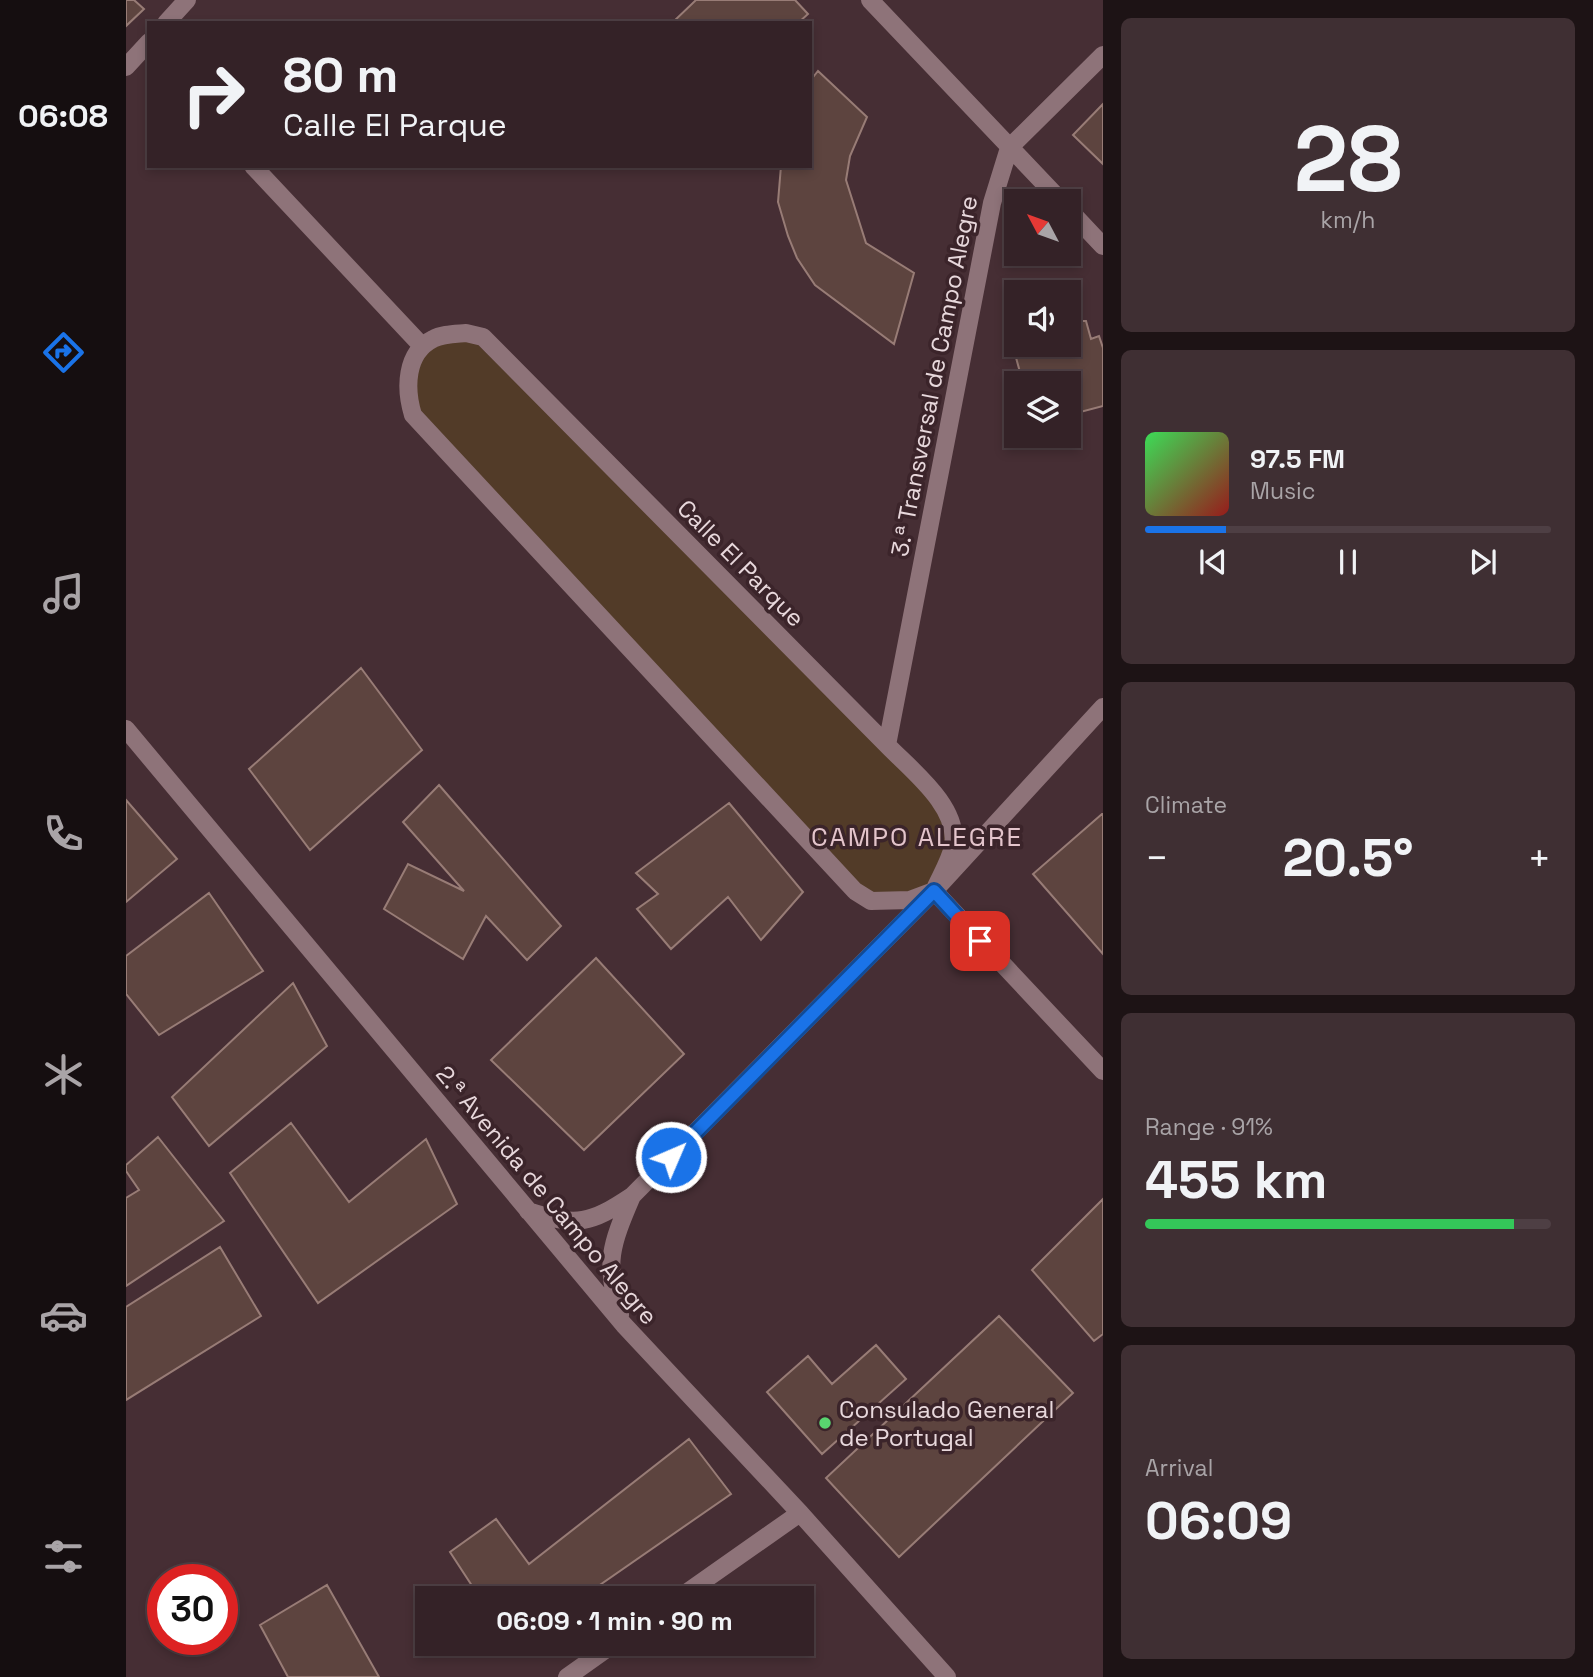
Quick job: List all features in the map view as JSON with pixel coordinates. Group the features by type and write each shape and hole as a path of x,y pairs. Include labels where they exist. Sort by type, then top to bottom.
{"street":[{"path":"168,21 187,0"},
{"path":"870,0 1048,189"},
{"path":"126,67 146,50"},
{"name":"3.ª Transversal de Campo Alegre","path":"887,745 992,203 1009,148 1103,55"},
{"path":"255,168 422,346 412,362 408,381 407,398 413,415 855,891 871,901 910,900 934,891"},
{"path":"1082,224 1103,246"},
{"name":"Calle El Parque","path":"422,346 435,338 466,332 483,337 944,804 953,825 953,845 934,891"},
{"path":"527,1210 555,1220 592,1220 632,1196 934,891 1103,707"},
{"name":"2.ª Avenida de Campo Alegre","path":"126,729 624,1325 800,1513 947,1677"},
{"path":"934,891 1103,1071"},
{"path":"624,1325 613,1292 611,1260 612,1244 632,1196"},
{"path":"697,1586 800,1513"},
{"path":"567,1677 597,1656"}],"shaded area":[{"path":"466,333 887,745 953,826 934,891 871,901 413,415 408,381 422,346"}],"building":[{"path":"126,0 134,0 144,9 126,26"},
{"path":"696,0 795,0 808,14 800,21 674,21"},
{"path":"818,71 867,117 850,156 846,180 866,243 914,273 894,344 815,285 797,258 788,236 778,202 781,168 812,168 812,78"},
{"path":"1103,104 1103,164 1073,135"},
{"path":"1081,321 1086,321 1091,339 1099,336 1103,348 1103,406 1081,412 1081,371 1020,371 1016,357 1081,357"},
{"path":"361,668 422,750 310,850 249,769"},
{"path":"439,785 561,926 527,960 486,916 463,959 384,909 408,864 464,891 403,822"},
{"path":"126,800 177,859 126,902"},
{"path":"729,803 803,892 761,940 728,897 671,949 637,909 658,894 636,873"},
{"path":"1103,814 1103,954 1033,874"},
{"path":"209,893 263,971 159,1035 126,994 126,956"},
{"path":"596,958 684,1054 584,1150 491,1060"},
{"path":"293,983 327,1046 209,1146 172,1097"},
{"path":"291,1123 349,1202 426,1139 457,1204 318,1303 230,1173"},
{"path":"158,1137 224,1221 126,1286 126,1198 139,1190 126,1171 126,1165"},
{"path":"1103,1199 1103,1334 1094,1341 1032,1270"},
{"path":"220,1247 261,1316 126,1400 126,1307"},
{"path":"999,1316 1073,1393 899,1557 826,1478"},
{"name":"Consulado General de Portugal","path":"876,1345 906,1379 822,1454 767,1392 808,1356 832,1384"},
{"path":"689,1439 731,1494 598,1586 472,1586 450,1552 496,1519 529,1564"},
{"path":"327,1585 379,1677 288,1677 260,1625"}],"place":[{"name":"Consulado General de Portugal","path":"825,1423"}],"district":[{"name":"CAMPO ALEGRE","path":"917,837"}],"route":[{"path":"671,1157 934,891 980,941"}]}
